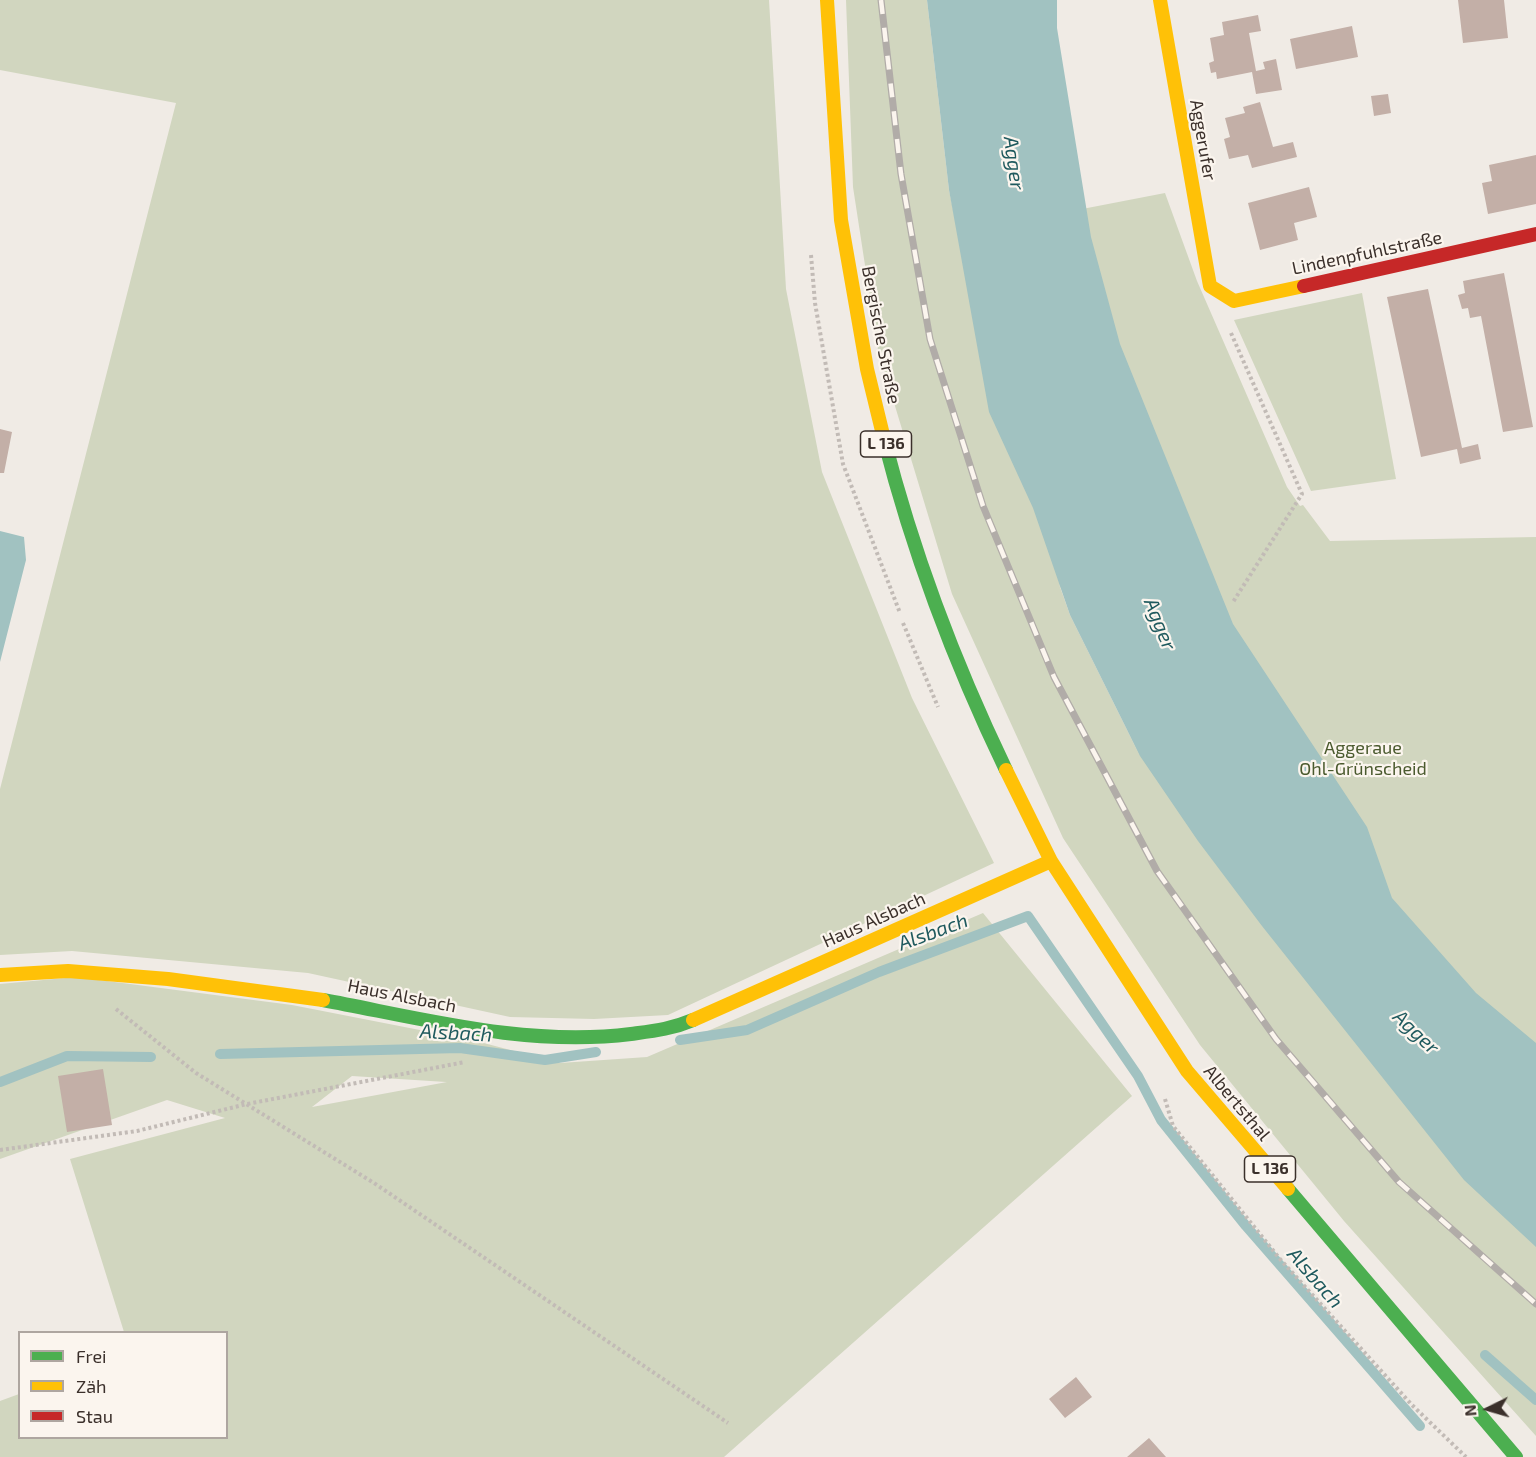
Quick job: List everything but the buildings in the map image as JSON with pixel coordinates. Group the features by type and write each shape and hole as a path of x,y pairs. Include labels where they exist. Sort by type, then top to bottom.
{"street":[{"name":"Bergische Straße","path":"827,0 841,220 867,369 896,485 934,602 978,711 1051,861"},
{"name":"Aggerufer","path":"1160,0 1210,286"},
{"name":"Lindenpfuhlstraße","path":"1210,286 1234,301 1536,234"},
{"name":"Haus Alsbach","path":"0,975 68,971 168,979 293,994 514,1036 596,1038 674,1028 1051,861"},
{"name":"Albertsthal","path":"1051,861 1187,1071 1516,1457"}],"path":[{"path":"1228,327 1302,494 1233,602"},
{"path":"114,1007 196,1073 374,1183 728,1423"},
{"path":"0,1150 137,1131 247,1104 438,1069 472,1060"}],"green space":[{"path":"0,0 769,0 786,289 822,472 912,698 994,863 668,1015 594,1019 510,1017 308,973 72,951 0,955 0,789 176,103 0,70"},
{"name":"Aggeraue Ohl-Grünscheid","path":"846,0 927,0 949,190 958,233 1165,193 1197,281 1287,487 1330,541 1536,537 1536,1436 1344,1221 1200,1045 1063,838 952,594 878,350 853,187","holes":["1059,584 1140,756 1070,615"]},
{"path":"1362,293 1396,479 1311,491 1234,320"},
{"path":"983,913 1132,1096 724,1457 0,1457 0,1401 18,1394 18,1439 228,1439 228,1331 124,1331 70,1159 225,1118 167,1100 0,1159 0,984 76,977 292,1005 476,1041 560,1063 647,1057","holes":["352,1076 447,1082 312,1107"]}],"water":[{"name":"Agger","path":"927,0 1057,0 1057,28 1091,237 1120,344 1233,624 1367,827 1392,898 1476,993 1536,1043 1536,1247 1464,1180 1262,926 1198,841 1140,756 1070,615 1033,508 989,412 949,190"},
{"path":"0,531 24,537 26,560 0,662"}],"waterway":[{"name":"Alsbach","path":"680,1040 747,1030 879,972 1028,916 1138,1076 1161,1120 1246,1226 1420,1426"},
{"name":"Alsbach","path":"220,1054 460,1048 545,1060 596,1052"},
{"name":"Alsbach","path":"0,1082 67,1056 151,1057"},
{"name":"Alsbach","path":"1485,1355 1536,1400"}],"railway":[{"path":"881,0 901,174 930,339 983,506 1054,677 1157,871 1276,1039 1399,1182 1536,1304"}],"traffic: fast":[{"path":"884,439 908,524 937,608 969,690 1006,770"},
{"path":"323,1000 438,1023 553,1037 631,1034 670,1028 693,1020"},
{"path":"1288,1189 1516,1457"}],"traffic: slow":[{"path":"827,0 841,220 867,369 884,439"},
{"path":"1160,0 1210,286 1234,301 1304,286"},
{"path":"1006,770 1051,861 1187,1071 1288,1189"},
{"path":"693,1020 1051,861"},
{"path":"0,975 68,971 168,979 323,1000"}],"traffic: jam":[{"path":"1304,286 1536,234"}]}
